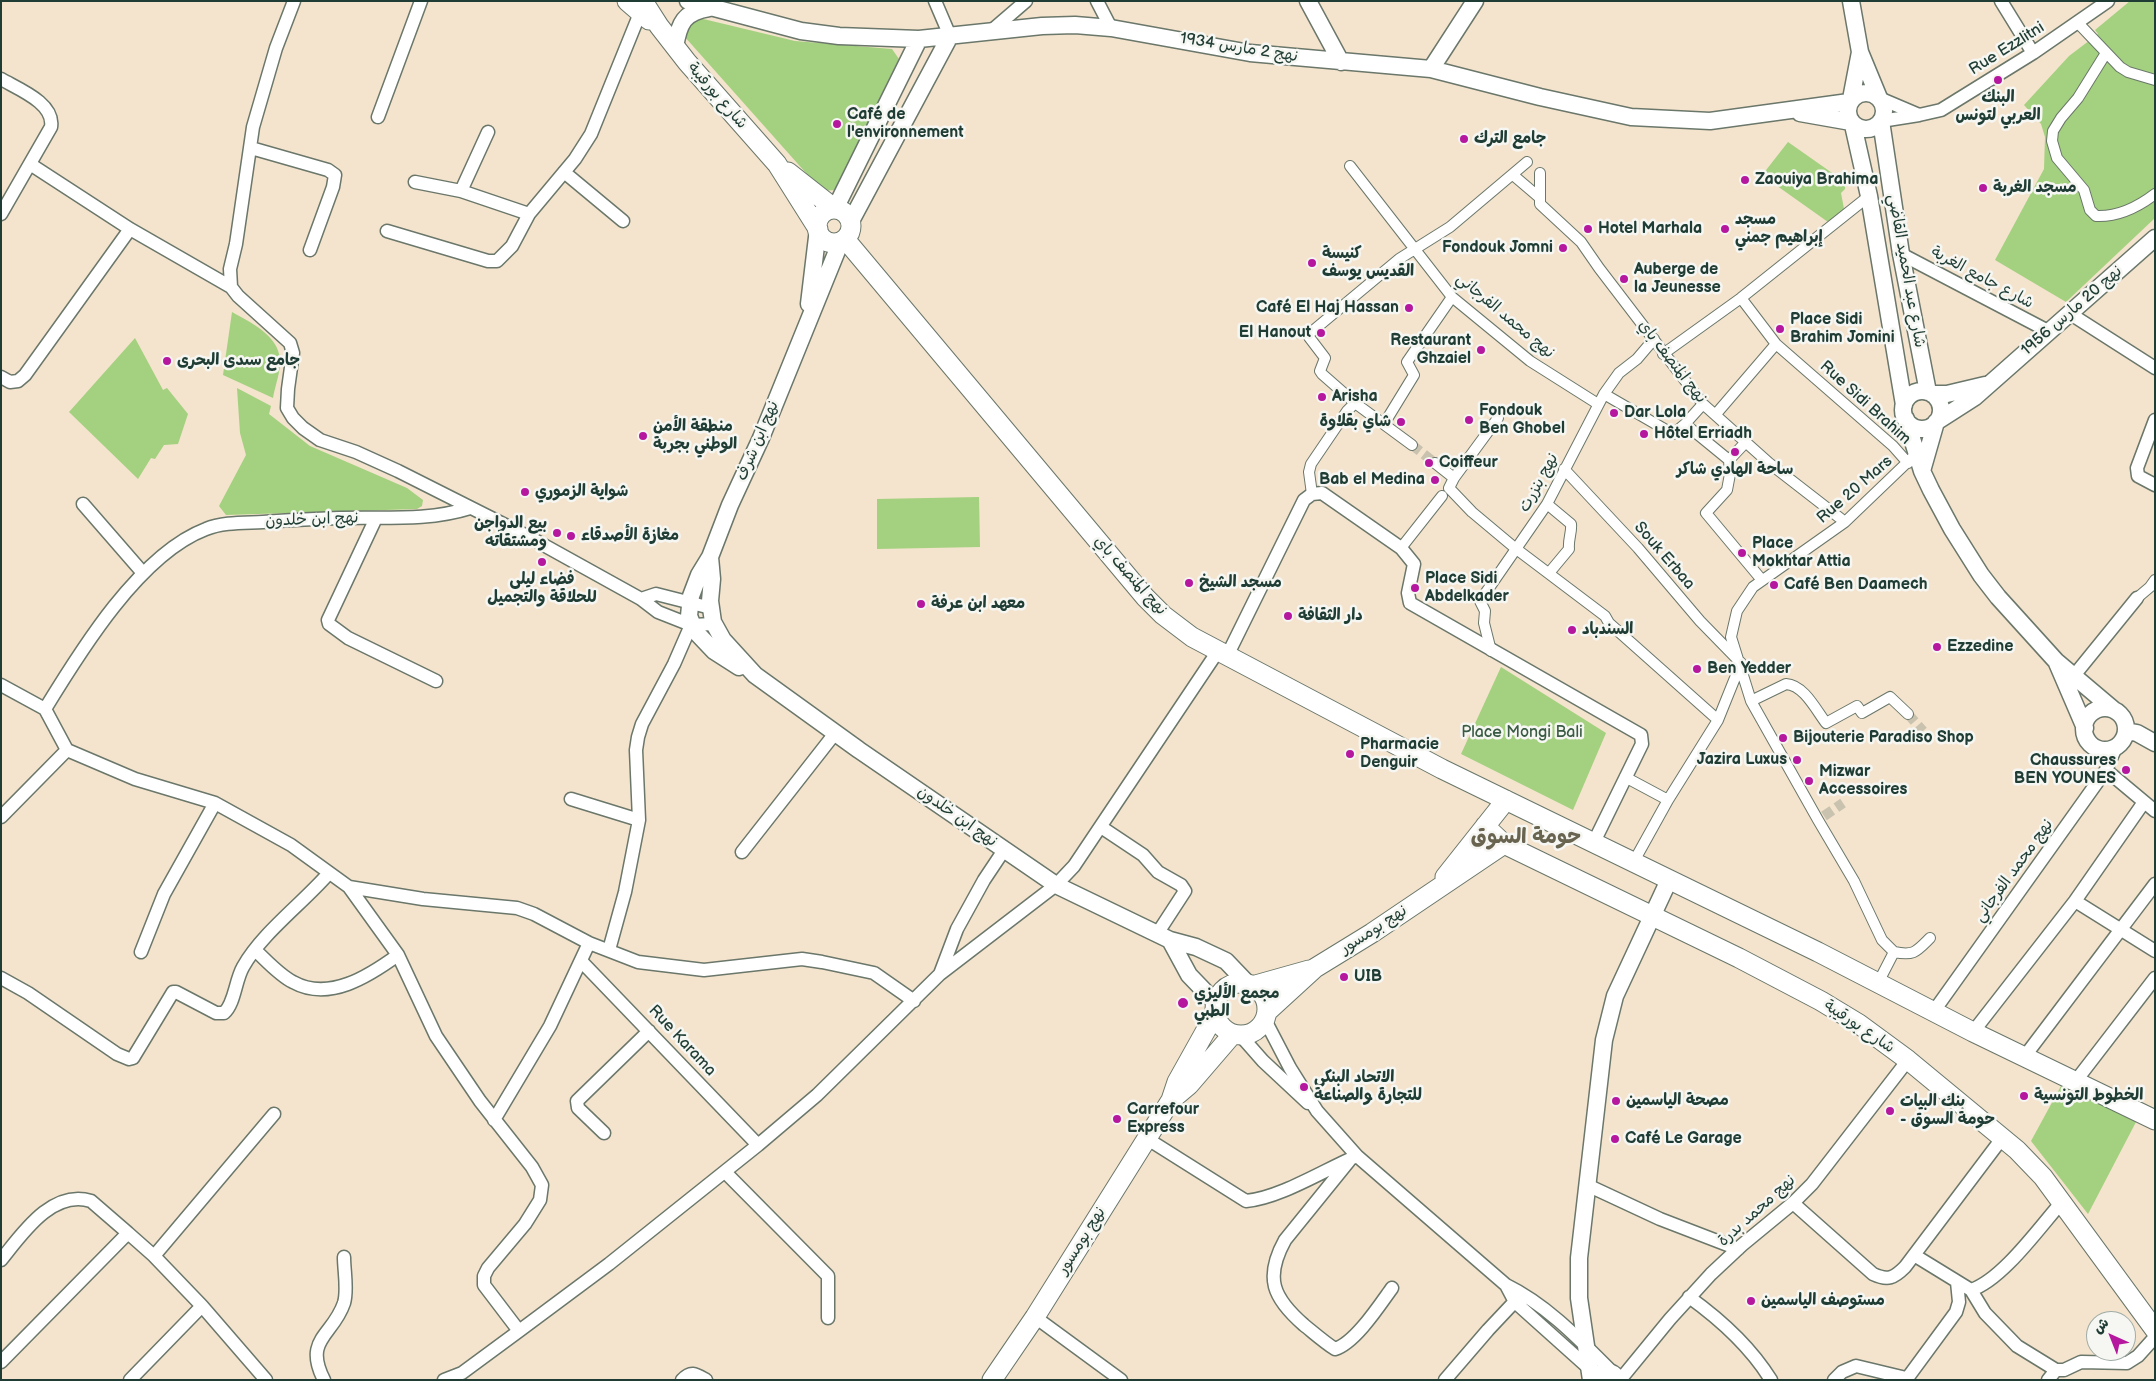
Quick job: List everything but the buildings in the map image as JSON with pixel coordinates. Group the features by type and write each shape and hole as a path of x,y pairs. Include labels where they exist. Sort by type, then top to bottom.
{"main road":[{"name":"شارع بورقيبة","path":"639,6 659,26 777,164 818,229"},
{"name":"شارع بورقيبة","path":"777,164 835,209"},
{"path":"831,209 845,212 846,234 832,242 826,241 818,229 818,223 822,214 831,209"},
{"name":"نهج المنصف باي","path":"846,234 1145,597 1163,615 1192,637 1223,654 1424,760 1506,800"},
{"path":"1506,800 1818,952 1973,1032 2155,1120"},
{"name":"نهج بومسور","path":"1434,892 1506,800"},
{"name":"شارع بورقيبة","path":"1485,826 1504,844 1739,958 1821,1001 1859,1024 1908,1060 2003,1137 2043,1177 2155,1330"},
{"name":"نهج بومسور","path":"1171,1100 1189,1085 1236,1036 1250,1034 1266,1015 1315,968 1434,892 1504,844"},
{"name":"نهج بومسور","path":"992,1380 1035,1317 1171,1100 1177,1082 1215,1008 1220,992 1228,986 1237,983 1250,985 1315,968"},
{"path":"1250,985 1261,992 1266,1001 1266,1015"},
{"path":"1215,1008 1218,1023 1224,1030 1236,1036"}],"street":[{"path":"231,287 230,268 251,148 253,126 264,86 294,1"},
{"path":"378,117 421,1"},
{"name":"نهج 2 مارس 1934","path":"688,1 801,32 839,36 919,39 1042,26 1075,25 1111,28 1250,53 1431,69 1540,97 1632,117 1710,121 1850,101"},
{"path":"935,1 950,36"},
{"path":"990,32 1026,1"},
{"path":"1097,1 1111,28"},
{"path":"1308,1 1341,62"},
{"path":"1431,69 1475,1"},
{"path":"1851,1 1860,52 1884,106 1881,121 1877,125 1865,130 1852,124 1847,112 1860,52"},
{"path":"2001,1 2033,53"},
{"name":"Rue Ezzlitni","path":"1881,121 1941,110 2033,53 2108,1"},
{"path":"387,231 488,261 497,261 512,246 529,214 583,148 591,134 639,6"},
{"path":"676,47 677,33 682,22 689,14 694,10 714,7"},
{"path":"2078,23 2120,67 2128,72 2155,80"},
{"name":"نهج ابن شرف","path":"690,604 699,575 710,557 730,505 761,438 846,234 950,36"},
{"path":"835,209 919,39"},
{"path":"2106,53 2078,98 2060,118 2052,131 2054,150 2063,167 2084,190 2090,210 2096,216 2108,217 2127,210 2155,194"},
{"path":"1,79 37,101 50,113 52,120 51,127 1,214"},
{"path":"1850,101 1856,95 1867,92 1919,115"},
{"name":"نهج 2 مارس 1934","path":"1788,111 1852,124"},
{"name":"شارع عبد الحميد القاضي","path":"1881,121 1901,254 1930,393"},
{"name":"شارع عبد الحميد القاضي","path":"1852,124 1869,196 1905,412 1916,463 1952,529 1981,575 1998,597 2071,680 2114,710"},
{"path":"461,191 488,132"},
{"path":"251,148 328,170 334,175 333,186 310,250"},
{"path":"1412,445 1355,403 1322,374 1320,371 1325,358 1309,337 1309,334 1378,276 1414,249 1450,227 1527,162"},
{"path":"30,164 130,229 231,287 238,296 290,343 293,353 287,408 293,418 303,428 320,440 356,452 398,471 470,508"},
{"name":"نهج محمد الفرجاني","path":"1350,166 1452,297 1530,361 1598,404"},
{"path":"564,172 623,221"},
{"path":"1540,173 1540,198"},
{"name":"نهج المنصف باي","path":"1513,175 1540,198 1540,204 1581,242 1598,268 1703,404 1716,414 1745,443 1845,522"},
{"path":"415,182 461,191 529,214"},
{"path":"1663,354 1742,298 1869,196"},
{"path":"1,377 10,382 18,381 25,375 130,229"},
{"name":"نهج ابن شرف","path":"807,325 818,229"},
{"name":"نهج 20 مارس 1956","path":"1936,422 1958,409 1989,384 2155,238"},
{"name":"شارع جامع الغربة","path":"1901,254 2048,332"},
{"path":"1384,424 1414,375 1407,362 1452,297"},
{"name":"Rue Sidi Brahim","path":"1742,298 1776,344 1893,446 1916,463"},
{"path":"2069,314 2155,368"},
{"name":"نهج بنزرت","path":"1491,651 1484,623 1485,611 1480,601 1514,548 1546,504 1604,394 1619,373 1637,359 1654,339"},
{"path":"1716,414 1776,344"},
{"name":"نهج 20 مارس 1956","path":"1930,393 1947,394 1968,391 1989,384"},
{"path":"1916,463 1936,422 1941,410 1940,404 1930,393 1916,392 1911,395 1905,412 1917,428 1931,426 1936,422"},
{"path":"1604,394 1669,433 1677,432 1703,404"},
{"path":"1312,494 1309,472 1311,464 1347,411 1355,403"},
{"path":"1401,548 1446,492 1454,478 1498,418"},
{"path":"2155,420 2136,468 2138,476 2155,485"},
{"path":"1686,424 1730,460"},
{"path":"1745,443 1730,460 1727,490 1706,514 1762,579"},
{"name":"Rue 20 Mars","path":"1894,952 1882,940 1821,818 1752,701 1730,638 1737,611 1747,593 1762,579 1845,522 1916,463"},
{"path":"1435,464 1454,478"},
{"name":"Souk Erbaa","path":"1564,469 1638,548 1700,621 1740,663"},
{"path":"1446,492 1514,548 1605,616 1609,623 1718,720"},
{"path":"444,1380 459,1376 609,1264 725,1172 817,1094 940,974 1056,886 1074,866 1223,654 1304,500 1312,494 1322,493 1401,548 1414,564 1408,593 1410,603 1641,735 1642,744 1593,844"},
{"path":"83,504 143,573"},
{"path":"1546,504 1571,524 1572,527 1568,538 1569,549 1549,573"},
{"name":"نهج ابن خلدون","path":"45,709 110,611 143,573 189,537 208,528 240,523 412,518 446,515 470,508 531,538 641,599 658,612 691,625 714,624"},
{"path":"376,518 328,620 329,624 348,638 436,681"},
{"name":"نهج ابن شرف","path":"710,557 711,608"},
{"path":"2071,680 2137,598 2155,580"},
{"path":"641,599 656,594 711,608"},
{"path":"609,950 625,892 639,820 636,750 640,730 674,664 691,625 690,604"},
{"name":"نهج ابن خلدون","path":"711,608 714,624 723,640 755,674 1004,850 1056,886 1163,937 1196,947 1226,961 1250,985"},
{"name":"نهج ابن خلدون","path":"691,625 699,637 714,651 733,665 755,674"},
{"path":"1633,863 1668,800 1718,720 1740,663"},
{"name":"شارع عبد الحميد القاضي","path":"2071,680 2085,728"},
{"path":"1752,701 1786,684 1792,684 1808,698 1826,723 1857,706 1862,714 1890,697 1908,714"},
{"path":"1,685 45,709 67,750 135,779 215,803 291,845 349,887 398,955 436,1036 494,1120 532,1167 542,1185 540,1200 525,1224 488,1268 484,1276 484,1285 519,1331"},
{"path":"2098,710 2114,710 2124,721 2126,731 2121,743 2116,747 2104,750 2094,746 2086,737 2086,720 2098,710"},
{"path":"2126,731 2137,733 2155,743"},
{"path":"742,852 836,732"},
{"name":"نهج محمد الفرجاني","path":"1934,1011 2106,770 2116,747"},
{"path":"1,817 67,750"},
{"path":"2106,770 2155,812"},
{"path":"1625,777 1668,800"},
{"path":"571,799 639,820"},
{"path":"1973,1032 2075,901 2144,802"},
{"path":"141,952 164,894 215,803"},
{"path":"1100,827 1143,855 1158,872 1181,885 1186,890 1163,937 1215,1008"},
{"path":"940,974 957,929 984,880 1004,850"},
{"path":"1,978 28,993 84,1033 128,1059 137,1054 173,992 216,1013 224,1013 231,1001 241,970 255,950 329,873"},
{"path":"1592,1376 1579,1298 1579,1258 1598,1082 1606,1032 1615,996 1669,880"},
{"path":"2025,1056 2155,884"},
{"path":"349,887 423,900 517,908 534,914 589,943 638,962 692,969 802,959 822,962 874,973 914,1001"},
{"path":"2075,901 2155,951"},
{"path":"1878,983 1894,952 1915,953 1930,938"},
{"path":"494,1120 550,1026 589,943"},
{"path":"255,950 291,982 315,990 342,986 368,975 398,955"},
{"name":"Rue Karama","path":"581,960 758,1145"},
{"path":"2075,1082 2155,978"},
{"path":"1266,1015 1290,1068 1317,1111 1354,1157 1506,1285 1592,1376"},
{"path":"604,1133 578,1108 578,1101 649,1031"},
{"path":"1236,1036 1317,1111"},
{"name":"نهج محمد بدرة","path":"1617,1377 1738,1248 1793,1203 1829,1163 1908,1060"},
{"path":"154,1256 274,1114"},
{"path":"1793,1203 1873,1274 1883,1279 1894,1277 1914,1255 2003,1137"},
{"path":"1146,1138 1246,1201 1291,1188 1354,1157"},
{"path":"1354,1157 1285,1240 1274,1266 1276,1289 1286,1309 1335,1349 1342,1347 1354,1335 1392,1288"},
{"path":"725,1172 828,1276 828,1318"},
{"path":"1588,1185 1660,1218 1738,1248"},
{"path":"1,1260 27,1227 55,1205 72,1200 84,1199 91,1201 154,1256 202,1306 266,1380"},
{"path":"1971,1290 1982,1286 1995,1276 2061,1203"},
{"path":"1,1362 128,1233"},
{"path":"1914,1255 1971,1290 1985,1313 2017,1346 2052,1375 2082,1362 2127,1363 2138,1356 2155,1337"},
{"path":"324,1380 316,1365 316,1356 319,1344 344,1303 344,1257"},
{"path":"1834,1380 1842,1372 1856,1366 1906,1379 1956,1312 1959,1302 1956,1282"},
{"path":"1690,1297 1722,1321 1762,1366 1771,1380"},
{"path":"1519,1298 1586,1346 1617,1377"},
{"path":"1445,1380 1519,1298"},
{"path":"130,1380 202,1306"},
{"path":"1035,1317 1121,1380"},
{"path":"1592,1376 1600,1372 1617,1377"},
{"path":"682,1380 691,1373 706,1380"}],"green space":[{"path":"2130,1 2155,1 2155,218 2066,302 1995,260 2044,169 2045,137 2041,124 2024,105 2069,56 2098,34 2095,30"},
{"path":"695,17 795,41 892,49 899,59 835,190 822,191 684,36"},
{"path":"1788,142 1845,182 1845,189 1841,193 1844,209 1828,222 1763,174"},
{"path":"232,312 262,330 269,336 278,350 280,368 273,398 223,375"},
{"path":"135,338 163,390 167,388 188,414 178,444 164,445 155,459 151,458 138,479 69,412"},
{"path":"237,388 271,406 269,414 310,446 407,488 423,500 422,506 417,509 226,515 219,506 246,455 240,433"},
{"path":"979,497 980,547 877,549 877,499"},
{"name":"Place Mongi Bali","path":"1501,667 1606,733 1573,810 1461,754"},
{"path":"2061,1086 2136,1122 2088,1214 2031,1141"}],"tunnel":[{"path":"1412,445 1435,463"},
{"path":"1908,714 1923,731"},
{"path":"1824,816 1843,803"}],"place":[{"name":"البنك العربي لتونس","path":"1998,80"},
{"name":"Café de l'environnement","path":"837,124"},
{"name":"جامع الترك","path":"1464,139"},
{"name":"Zaouiya Brahima","path":"1745,180"},
{"name":"مسجد الغربة","path":"1983,188"},
{"name":"Hotel Marhala","path":"1588,229"},
{"name":"مسجد إبراهيم جمني","path":"1725,229"},
{"name":"Fondouk Jomni","path":"1563,248"},
{"name":"كنيسة القديس يوسف","path":"1312,263"},
{"name":"Auberge de la Jeunesse","path":"1624,279"},
{"name":"Café El Haj Hassan","path":"1409,308"},
{"name":"Place Sidi Brahim Jomini","path":"1780,329"},
{"name":"El Hanout","path":"1321,333"},
{"name":"Restaurant Ghzaiel","path":"1481,350"},
{"name":"جامع سىدى البحرى","path":"167,361"},
{"name":"Arisha","path":"1322,397"},
{"name":"Dar Lola","path":"1614,413"},
{"name":"Fondouk Ben Ghobel","path":"1469,420"},
{"name":"شاي بقلاوة","path":"1401,422"},
{"name":"Hôtel Erriadh","path":"1644,434"},
{"name":"منطقة الأمن الوطني بجربة","path":"643,436"},
{"name":"ساحة الهادي شاكر","path":"1735,452"},
{"name":"Coiffeur","path":"1429,463"},
{"name":"Bab el Medina","path":"1435,480"},
{"name":"شواية الزموري","path":"525,492"},
{"name":"بيع الدواجن ومشتقاته","path":"557,533"},
{"name":"مغازة الأصدقاء","path":"571,536"},
{"name":"Place Mokhtar Attia","path":"1742,553"},
{"name":"فضاء ليلى للحلاقة والتجميل","path":"542,562"},
{"name":"مسجد الشيخ","path":"1189,583"},
{"name":"Café Ben Daamech","path":"1774,585"},
{"name":"Place Sidi Abdelkader","path":"1415,588"},
{"name":"معهد ابن عرفة","path":"921,604"},
{"name":"دار الثقافة","path":"1288,616"},
{"name":"السندباد","path":"1572,630"},
{"name":"Ezzedine","path":"1937,647"},
{"name":"Ben Yedder","path":"1697,669"},
{"name":"Bijouterie Paradiso Shop","path":"1783,738"},
{"name":"Pharmacie Denguir","path":"1350,754"},
{"name":"Jazira Luxus","path":"1797,760"},
{"name":"Chaussures BEN YOUNES","path":"2126,770"},
{"name":"Mizwar Accessoires","path":"1809,781"},
{"name":"UIB","path":"1344,977"},
{"name":"مجمع الأليزي الطبي","path":"1183,1003"},
{"name":"الاتحاد البنكي للتجارة والصناعة","path":"1304,1087"},
{"name":"الخطوط التونسية","path":"2024,1096"},
{"name":"مصحة الياسمين","path":"1616,1101"},
{"name":"بنك البيات - حومة السوق","path":"1890,1111"},
{"name":"Carrefour Express","path":"1117,1119"},
{"name":"Café Le Garage","path":"1615,1139"},
{"name":"مستوصف الياسمين","path":"1751,1301"}],"district":[{"name":"حومة السوق","path":"1526,838"}]}
